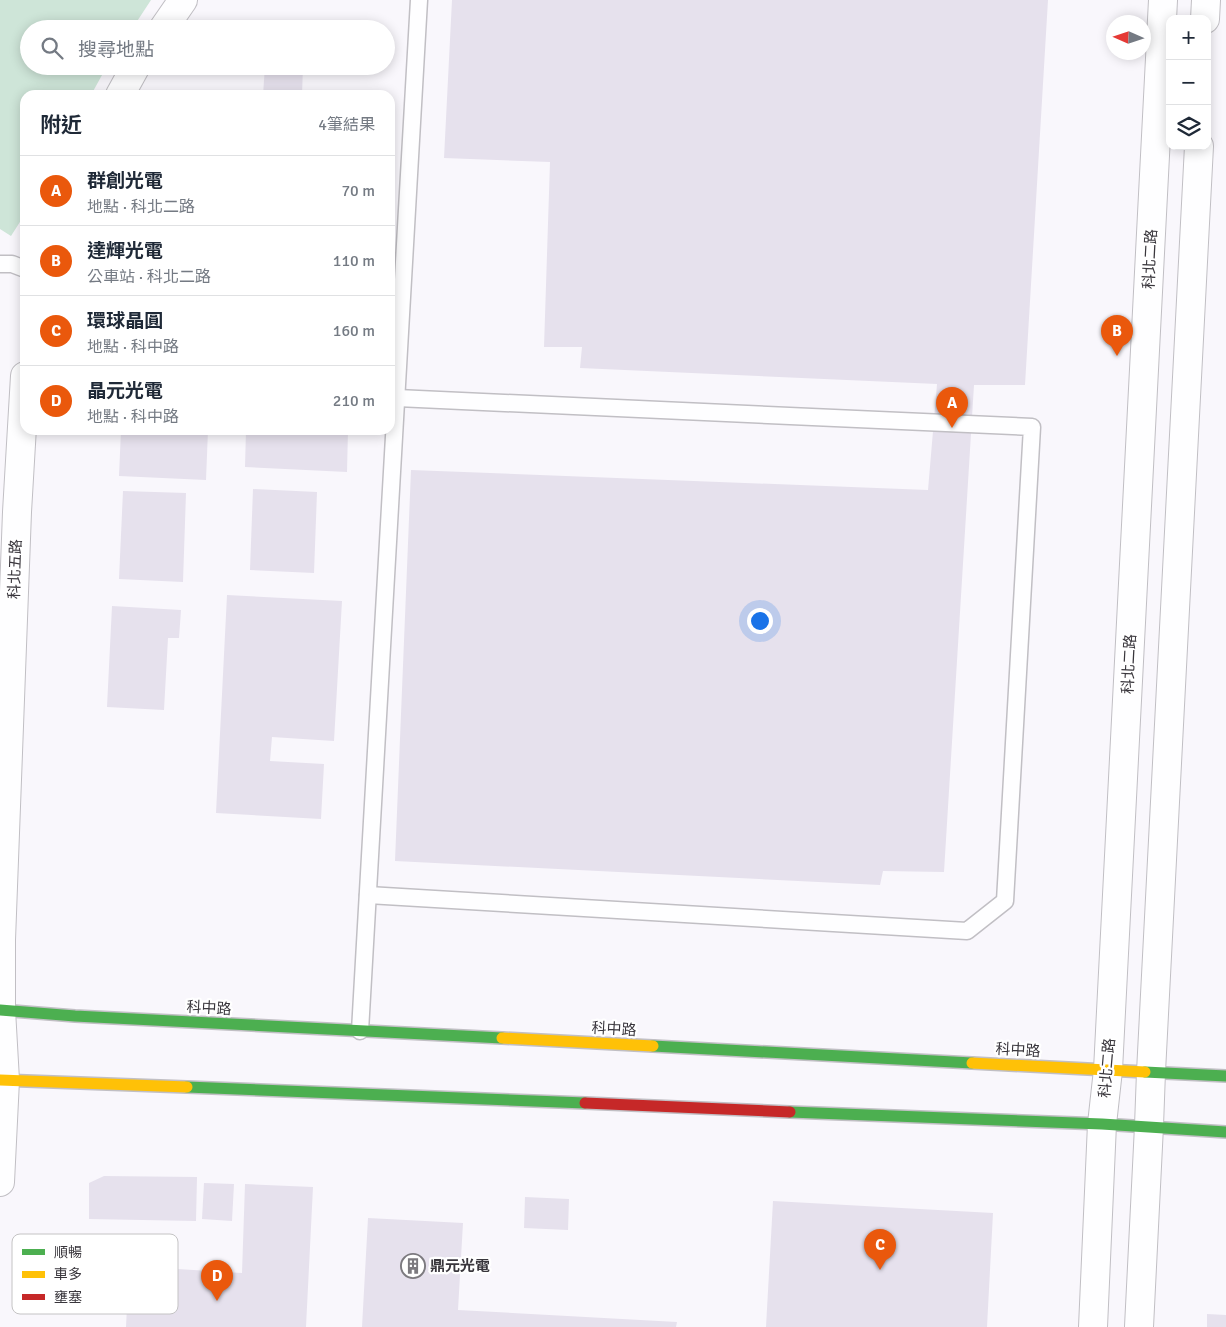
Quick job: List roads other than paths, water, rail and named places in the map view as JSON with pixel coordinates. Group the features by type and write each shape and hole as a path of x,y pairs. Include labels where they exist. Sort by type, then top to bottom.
{"street":[{"path":"169,20 183,0"},
{"name":"科北二路","path":"1093,1327 1102,1124 1108,1070 1163,0"},
{"path":"1205,15 1206,0"},
{"path":"123,90 131,75"},
{"path":"1139,1327 1199,150"},
{"name":"科北五路","path":"0,1182 2,1080 0,1010 8,511 20,416"},
{"name":"科中路","path":"0,1010 75,1016 1226,1076"},
{"path":"2,1080 1102,1124 1226,1132"}],"lane":[{"path":"395,416 419,0"},
{"path":"0,264 12,264 20,267"},
{"path":"368,895 967,931 1005,901 1032,427 396,398"},
{"path":"360,1031 394,435"}],"place":[{"name":"達輝光電","path":"1117,356"},
{"name":"群創光電","path":"952,428"},
{"name":"鼎元光電","path":"413,1266"},
{"name":"環球晶圓","path":"880,1270"},
{"name":"晶元光電","path":"217,1301"}]}
